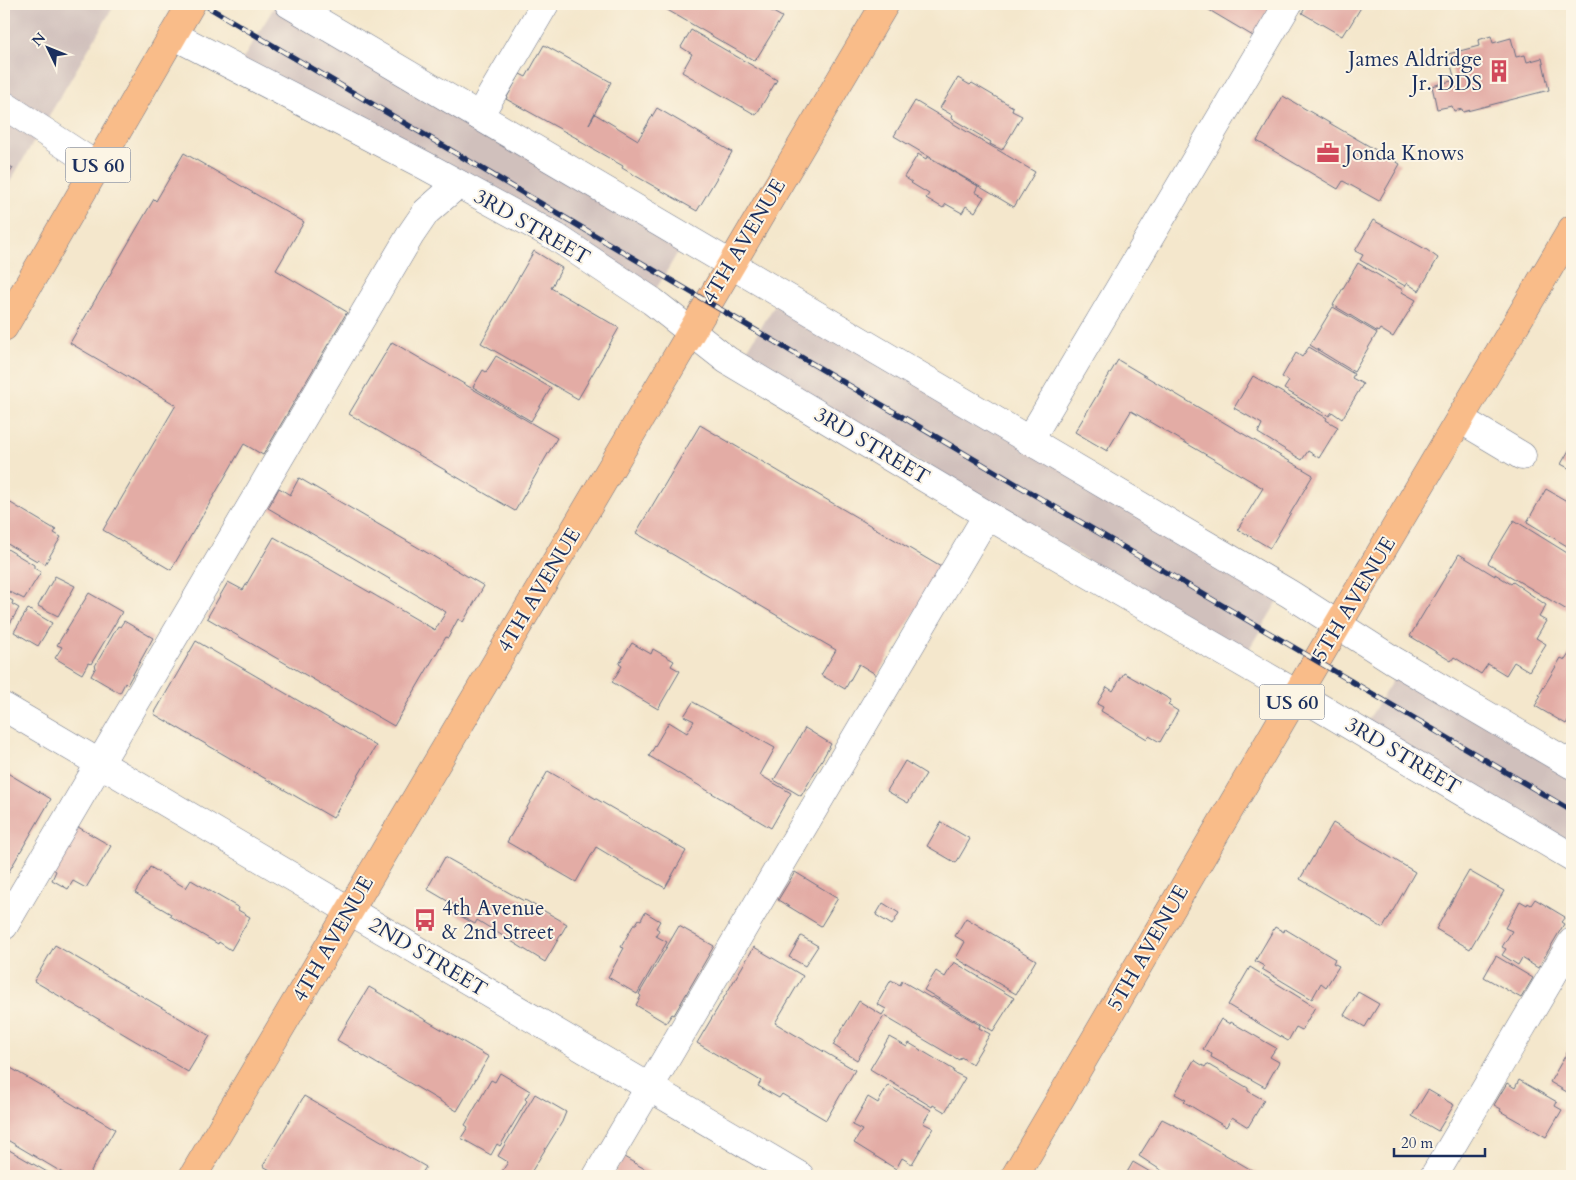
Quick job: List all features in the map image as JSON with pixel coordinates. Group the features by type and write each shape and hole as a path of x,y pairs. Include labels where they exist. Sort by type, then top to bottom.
{"main road":[{"name":"US 60","path":"4,327 191,4"},
{"name":"4TH AVENUE","path":"193,1176 885,4"},
{"name":"5TH AVENUE","path":"1015,1176 1572,229"}],"street":[{"path":"289,4 1029,442 1290,594 1393,660 1572,765"},
{"path":"479,116 545,4"},
{"path":"1029,442 1288,4"},
{"name":"3RD STREET","path":"173,35 556,237 652,300 728,360 987,515 1297,694 1572,857"},
{"path":"4,105 97,166"},
{"path":"4,926 411,234 431,207 458,184"},
{"path":"1460,419 1522,456"},
{"path":"596,1176 987,515"},
{"name":"2ND STREET","path":"4,707 800,1176"},
{"path":"1434,1176 1572,942"}],"shaded area":[{"path":"4,4 115,4 4,192"},
{"path":"276,4 684,242 649,301 241,62"},
{"path":"779,298 1282,594 1246,654 743,357"},
{"path":"1402,665 1572,765 1572,846 1365,725"}],"building":[{"path":"667,4 759,4 782,17 755,61 664,8"},
{"path":"1199,4 1272,4 1253,36"},
{"path":"1308,4 1363,4 1342,36 1302,13"},
{"path":"691,30 777,80 756,115 682,72 692,54 681,47"},
{"name":"James Aldridge Jr. DDS","path":"1491,36 1493,43 1511,38 1516,57 1525,55 1527,62 1542,58 1549,90 1463,112 1462,109 1454,111 1452,106 1437,109 1432,86 1455,80 1448,54 1479,46 1478,40"},
{"path":"544,45 611,82 589,124 595,114 638,140 657,108 732,152 697,211 622,168 623,166 580,140 506,99 520,74 526,77"},
{"path":"958,78 970,85 972,83 1013,107 1012,111 1022,116 1002,150 951,118 952,115 940,108"},
{"name":"Jonda Knows","path":"1283,96 1400,164 1379,201 1343,181 1338,189 1257,141"},
{"path":"915,101 1035,172 1014,207 894,136"},
{"path":"184,153 304,222 276,270 347,312 263,455 244,444 171,570 103,530 176,405 70,343 154,199 156,201"},
{"path":"918,154 926,159 927,157 978,186 975,192 984,197 975,212 966,206 962,213 946,204 943,208 926,198 929,194 904,177"},
{"path":"4,163 13,168 4,183"},
{"path":"1373,220 1438,258 1419,291 1407,283 1405,286 1360,260 1363,255 1355,251"},
{"path":"534,251 562,268 551,288 619,328 578,399 481,343"},
{"path":"1358,263 1416,300 1393,337 1380,329 1378,332 1333,305"},
{"path":"1333,307 1377,333 1354,372 1310,345"},
{"path":"392,342 557,438 515,511 349,414"},
{"path":"1309,347 1354,374 1352,378 1363,384 1342,419 1332,412 1329,416 1284,389 1289,381 1282,377 1296,353 1302,357"},
{"path":"496,356 551,388 531,421 473,387 483,370 486,372"},
{"path":"1118,360 1313,475 1270,548 1238,529 1263,488 1131,411 1107,451 1075,432"},
{"path":"1253,376 1327,418 1326,420 1338,427 1319,458 1308,451 1302,460 1258,433 1262,424 1234,408"},
{"path":"700,425 941,567 877,675 859,664 845,689 821,675 836,650 636,533"},
{"path":"1572,445 1572,470 1561,464"},
{"path":"299,478 484,586 463,622 458,619 448,638 446,637 394,726 207,618 228,582 243,590 274,537 435,630 446,612 268,508 279,488 290,495"},
{"path":"1546,489 1572,504 1572,549 1527,522"},
{"path":"9,502 56,530 54,533 61,537 45,564 4,542 4,511"},
{"path":"1514,520 1572,556 1572,613 1488,563"},
{"path":"4,547 34,565 34,568 41,572 24,599 4,589"},
{"path":"1459,554 1495,576 1495,574 1511,584 1513,582 1546,605 1539,617 1546,621 1536,638 1546,644 1529,671 1514,662 1506,675 1488,664 1481,674 1454,657 1451,661 1410,636"},
{"path":"55,576 75,586 58,616 38,606"},
{"path":"89,593 122,612 91,664 88,663 82,674 55,658 62,647 57,645"},
{"path":"4,596 13,601 12,604 19,608 4,634"},
{"path":"28,609 52,623 38,646 14,632"},
{"path":"124,621 153,638 127,685 125,683 120,693 91,676 118,626 120,627"},
{"path":"196,641 376,746 333,818 154,714"},
{"path":"632,643 651,654 653,649 674,661 671,666 680,671 658,709 612,682 622,666 619,664"},
{"path":"1569,654 1572,656 1572,714 1566,724 1535,706 1541,696 1539,695 1561,658 1565,660"},
{"path":"1124,673 1171,700 1168,705 1178,711 1160,742 1149,736 1147,739 1101,711 1103,707 1097,704 1107,687 1113,691"},
{"path":"693,702 775,748 760,775 791,793 771,828 649,756 669,722 687,733 694,721 684,716"},
{"path":"805,728 831,744 801,796 774,780"},
{"path":"905,761 926,774 908,803 887,791"},
{"path":"4,771 51,799 4,880"},
{"path":"548,771 686,851 665,888 596,847 576,882 507,842"},
{"path":"941,822 970,839 956,863 927,846"},
{"path":"1333,823 1415,872 1383,928 1300,879"},
{"path":"78,827 111,846 86,888 73,881 68,889 52,880 56,871 53,869"},
{"path":"445,857 567,924 545,962 477,920 475,924 453,912 456,906 427,889"},
{"path":"150,867 186,888 191,880 239,908 238,910 250,917 231,950 170,916 171,914 135,893"},
{"path":"1469,871 1504,891 1470,949 1436,929"},
{"path":"795,872 838,898 821,926 778,900"},
{"path":"1535,899 1565,917 1561,922 1564,924 1538,968 1522,958 1518,965 1502,955 1506,949 1502,947 1512,931 1505,928 1520,901 1531,905"},
{"path":"883,903 899,913 892,925 876,915"},
{"path":"645,912 660,921 656,928 659,930 656,936 667,942 637,994 608,977 624,948 621,947 634,924 639,919 641,920"},
{"path":"966,918 1036,960 1016,994 956,958 965,942 955,936"},
{"path":"679,926 714,946 674,1015 672,1014 666,1023 636,1005 641,996 639,994"},
{"path":"1275,927 1284,932 1285,929 1335,959 1333,963 1339,966 1326,987 1321,983 1312,999 1262,969 1264,966 1255,961"},
{"path":"801,936 818,946 805,966 789,957"},
{"path":"55,945 210,1036 188,1072 34,981"},
{"path":"754,947 803,976 775,1023 855,1070 826,1120 782,1094 779,1098 758,1086 761,1081 697,1043"},
{"path":"1496,956 1533,978 1521,998 1484,977"},
{"path":"954,962 1014,998 993,1031 924,990 936,971 945,977"},
{"path":"1250,967 1315,1007 1302,1030 1296,1027 1288,1041 1228,1005"},
{"path":"891,980 900,985 902,981 932,997 980,1025 979,1028 990,1034 972,1064 961,1057 959,1060 884,1016 857,1060 833,1045 859,1001 882,1015 886,1009 877,1004"},
{"path":"369,987 489,1057 457,1111 337,1040"},
{"path":"1358,992 1379,1004 1365,1027 1344,1015"},
{"path":"1221,1019 1230,1024 1231,1022 1276,1048 1270,1057 1279,1062 1265,1087 1211,1057 1212,1054 1203,1049"},
{"path":"889,1037 907,1047 909,1043 965,1078 945,1112 933,1105 932,1107 870,1069"},
{"path":"1572,1044 1572,1095 1550,1082"},
{"path":"1194,1060 1205,1067 1207,1064 1248,1088 1248,1091 1264,1100 1248,1127 1232,1117 1226,1127 1184,1102 1186,1100 1175,1094"},
{"path":"4,1064 115,1129 88,1176 68,1176 4,1138"},
{"path":"500,1073 530,1091 525,1099 527,1101 500,1146 497,1144 491,1155 461,1138 468,1127 465,1125 491,1080 495,1082"},
{"path":"1519,1080 1557,1102 1555,1106 1562,1110 1546,1137 1500,1111 1501,1109 1494,1105 1507,1083 1515,1088"},
{"path":"888,1085 931,1110 923,1123 933,1128 912,1164 902,1158 896,1169 854,1143 862,1130 852,1125 868,1097 878,1103"},
{"path":"1428,1090 1454,1105 1438,1131 1412,1116"},
{"path":"535,1094 566,1112 562,1122 530,1174 531,1176 499,1176 508,1162 498,1156"},
{"path":"304,1096 426,1167 420,1176 281,1176 263,1166"},
{"path":"1162,1119 1262,1176 1170,1176 1139,1156"},
{"path":"4,1147 54,1176 4,1176"},
{"path":"624,1157 657,1176 613,1176"},
{"path":"1133,1162 1157,1176 1125,1176"}],"railway":[{"path":"203,4 1572,811"}],"place":[{"name":"James Aldridge Jr. DDS","path":"1499,71"},
{"name":"Jonda Knows","path":"1328,153"},
{"name":"4th Avenue & 2nd Street","path":"425,920"}]}
